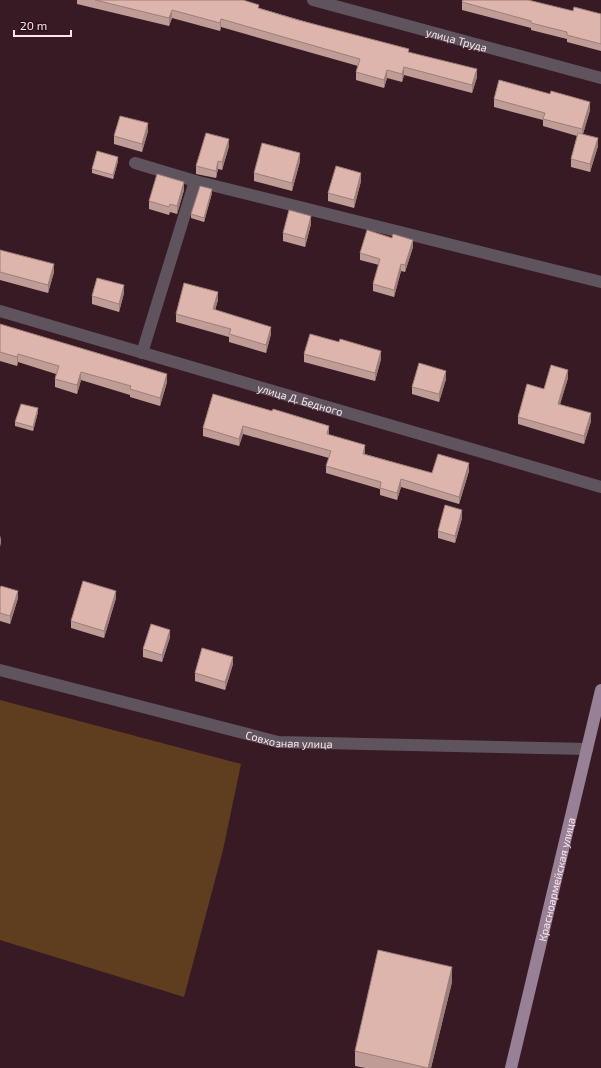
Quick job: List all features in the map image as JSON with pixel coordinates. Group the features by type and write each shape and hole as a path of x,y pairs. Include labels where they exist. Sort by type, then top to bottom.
{"main road":[{"name":"Красноармейская улица","path":"511,1068 601,690"}],"street":[{"name":"улица Труда","path":"314,0 601,78"},
{"path":"135,163 195,181 601,282"},
{"path":"142,353 195,181"},
{"name":"улица Д. Бедного","path":"0,311 601,487"},
{"name":"Совхозная улица","path":"0,670 278,742 587,749"}],"shaded area":[{"path":"0,700 241,764 223,850 184,997 0,940"}],"building":[{"path":"95,0 243,0 259,5 258,8 298,20 409,49 408,52 477,69 472,85 404,67 402,74 387,70 384,80 356,72 360,59 221,19 220,23 172,10 169,18"},
{"path":"463,0 528,0 573,11 574,7 601,14 601,44 567,35 567,32 531,23 531,21 462,2"},
{"path":"499,80 550,94 551,91 590,102 582,129 543,119 545,113 494,99"},
{"path":"120,116 148,123 142,144 114,136"},
{"path":"206,133 229,139 222,162 218,161 216,171 196,166"},
{"path":"578,133 598,138 590,164 571,159"},
{"path":"262,143 300,153 292,183 254,173"},
{"path":"97,151 118,157 113,175 92,169"},
{"path":"336,166 361,173 354,200 328,193"},
{"path":"157,174 184,182 177,206 170,204 169,207 149,201"},
{"path":"200,186 212,189 204,218 191,214"},
{"path":"289,210 311,216 305,239 283,233"},
{"path":"367,230 392,238 393,234 413,240 405,265 401,264 394,290 373,284 380,259 360,253"},
{"path":"0,250 54,264 48,285 0,272"},
{"path":"97,278 124,285 119,304 92,296"},
{"path":"184,283 218,292 213,309 271,327 266,345 229,334 231,329 176,314"},
{"path":"0,324 167,374 160,398 130,389 131,386 81,372 77,385 55,379 59,366 18,354 17,357 0,352"},
{"path":"310,334 339,342 340,339 381,351 375,373 304,354"},
{"path":"419,363 446,371 439,394 412,387"},
{"path":"551,365 568,370 558,404 591,413 584,436 518,417 527,384 544,389"},
{"path":"213,394 272,411 273,409 329,426 327,434 365,445 363,454 432,473 438,454 469,463 459,497 401,479 397,493 380,488 381,482 326,466 331,451 243,426 239,439 203,428"},
{"path":"21,404 38,408 33,427 15,422"},
{"path":"445,505 462,510 455,536 438,531"},
{"path":"83,581 116,591 104,631 71,621"},
{"path":"1,586 18,591 10,616 0,613"},
{"path":"151,624 170,630 162,655 143,649"},
{"path":"202,648 233,657 225,682 195,673"},
{"path":"378,950 452,967 428,1068 355,1051"}]}
